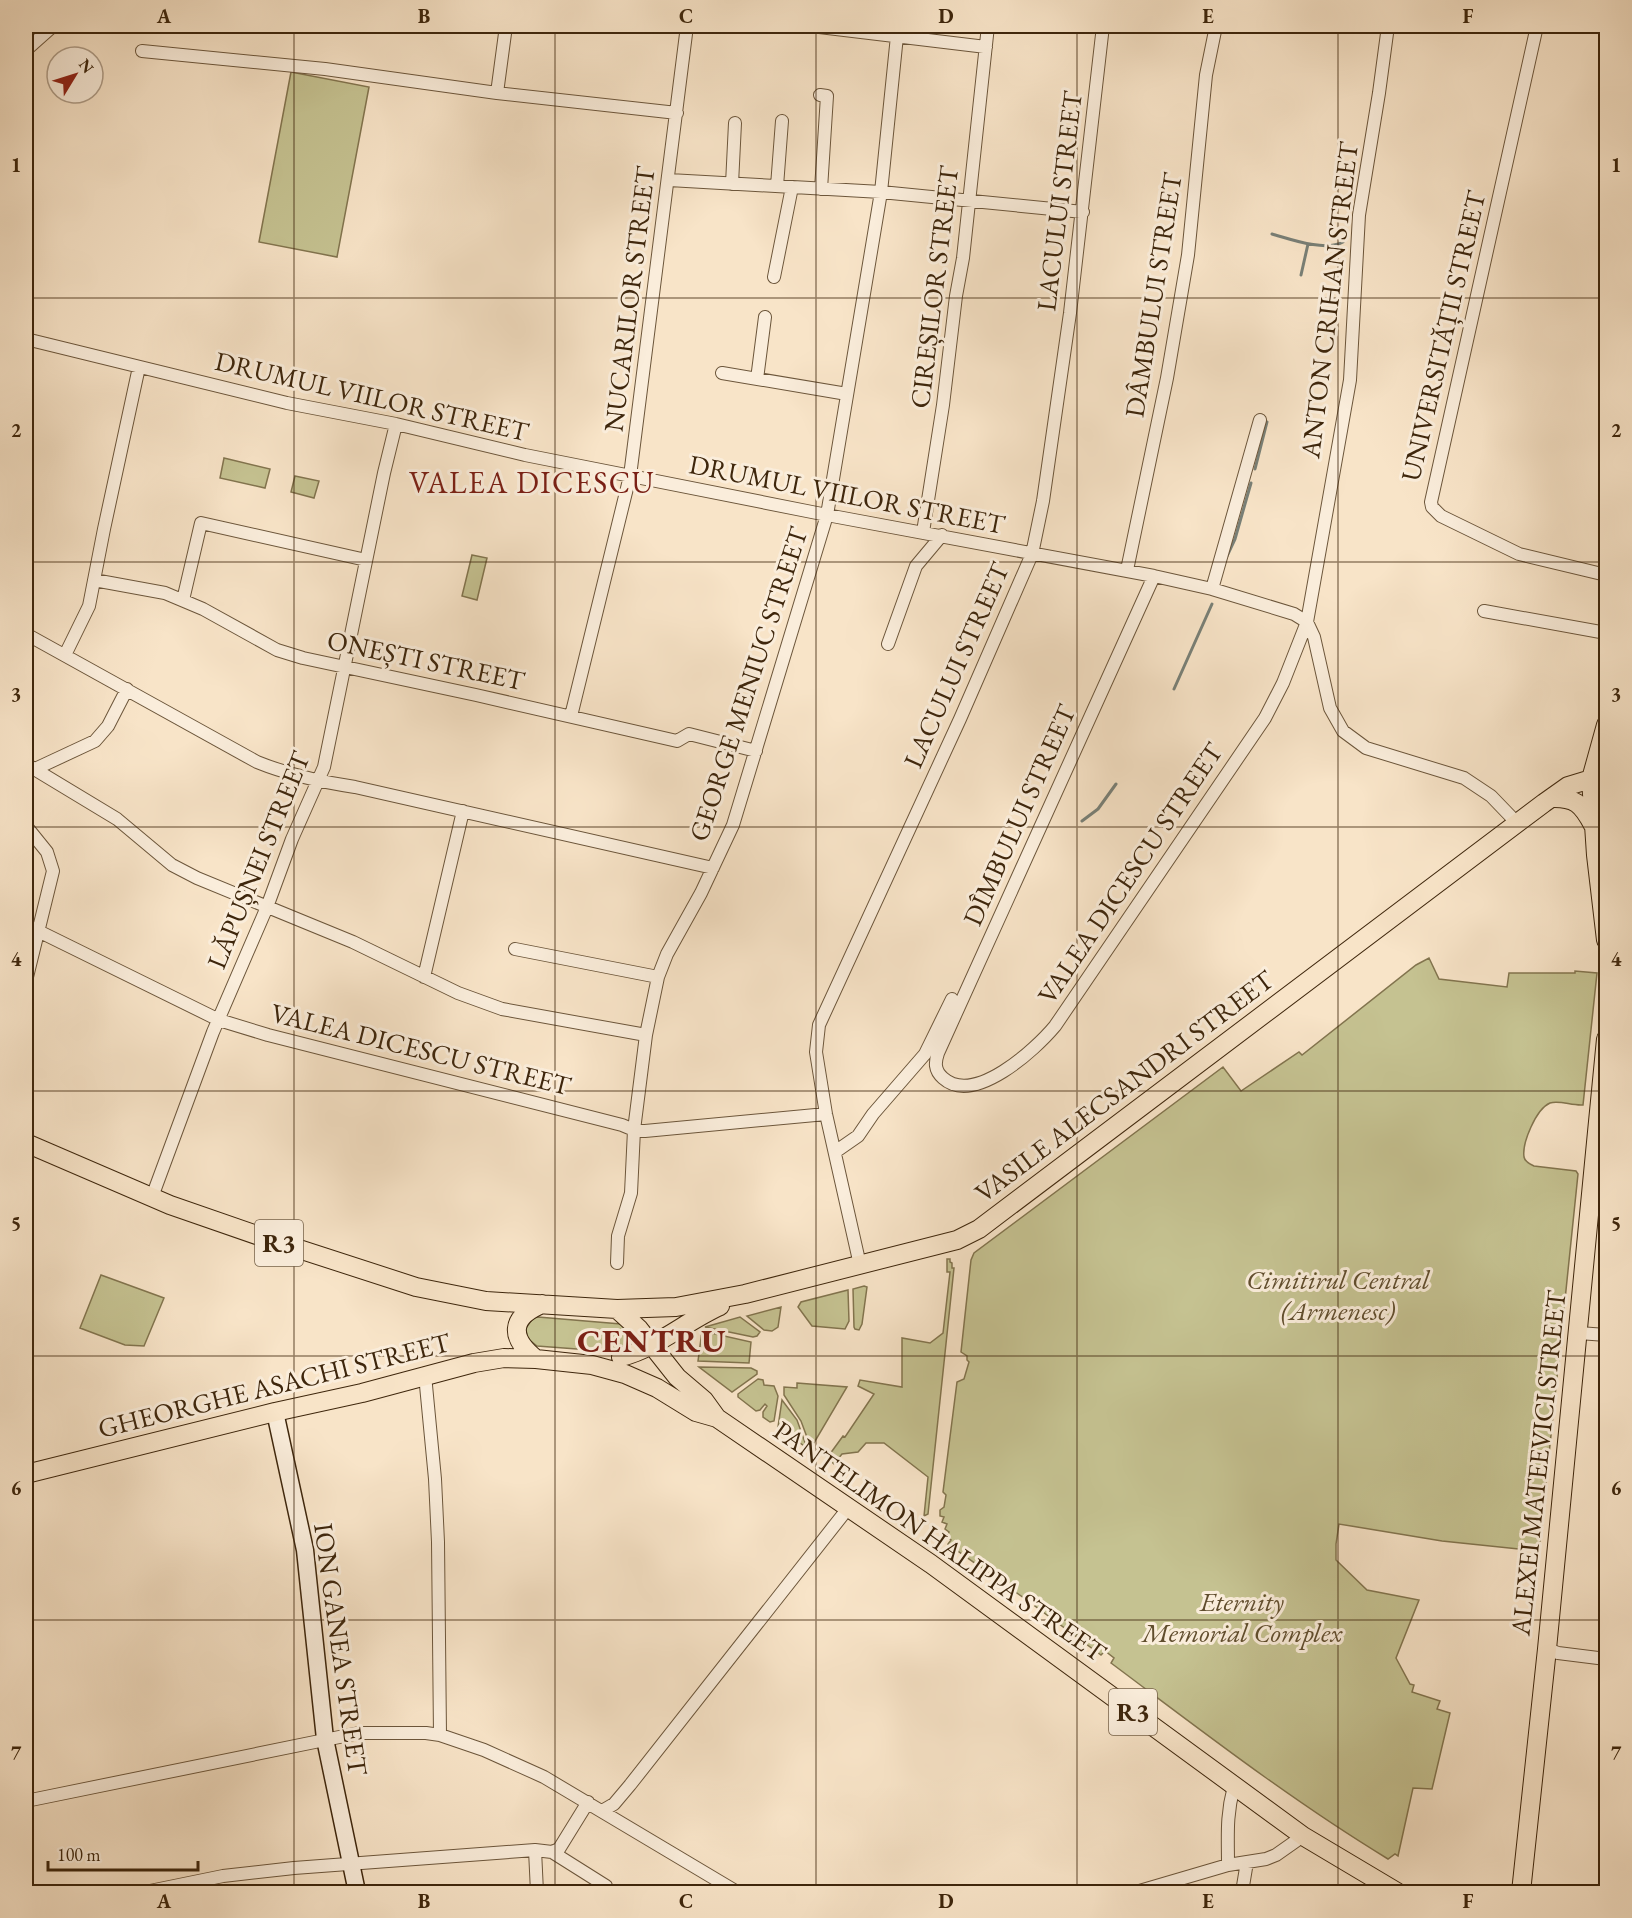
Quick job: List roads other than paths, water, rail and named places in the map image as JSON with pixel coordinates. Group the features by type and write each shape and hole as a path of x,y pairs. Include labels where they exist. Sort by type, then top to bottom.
{"main road":[{"path":"1606,724 1595,829 1606,940"},
{"name":"VASILE ALECSANDRI STREET","path":"624,1315 745,1294 860,1265 957,1240 988,1223 1551,798 1568,786 1599,780"},
{"path":"1551,798 1570,799 1577,802 1588,815 1595,829"},
{"name":"ALEXEI MATEEVICI STREET","path":"1521,1893 1579,1333 1606,1039"},
{"name":"R3","path":"26,1143 152,1197 268,1239 429,1290 486,1301 544,1303 624,1315"},
{"path":"621,1357 635,1353 702,1314 745,1294"},
{"path":"536,1359 520,1344 516,1330 527,1312 544,1303"},
{"path":"621,1357 631,1350 636,1341 635,1330 624,1315"},
{"name":"PANTELIMON HALIPPA STREET","path":"624,1315 652,1344 677,1377 704,1400 717,1418"},
{"name":"R3","path":"536,1359 592,1365 621,1357"},
{"name":"GHEORGHE ASACHI STREET","path":"26,1474 275,1412 362,1394 425,1375 491,1359 536,1359"},
{"name":"PANTELIMON HALIPPA STREET","path":"592,1365 648,1383 696,1412 717,1418 849,1507 1033,1637 1304,1836 1397,1893"}],"street":[{"path":"26,50 53,26"},
{"path":"497,93 506,26"},
{"name":"NUCARILOR STREET","path":"570,716 630,476 687,26"},
{"path":"811,26 986,47"},
{"name":"CIREȘILOR STREET","path":"923,532 943,405 970,200 988,26"},
{"name":"LACULUI STREET","path":"860,1265 826,1114 816,1052 819,1025 960,719 1032,554 1043,501 1083,213 1103,26"},
{"name":"DÂMBULUI STREET","path":"1127,570 1167,378 1186,266 1206,75 1216,26"},
{"name":"ANTON CRIHAN STREET","path":"1306,622 1350,380 1358,225 1388,26"},
{"name":"UNIVERSITĂȚII STREET","path":"1537,26 1431,502 1432,507 1441,516 1519,554 1606,575"},
{"name":"GEORGE MENIUC STREET","path":"616,1263 618,1236 631,1193 634,1130 646,1035 658,977 733,825 827,515 881,192 897,36"},
{"path":"142,51 350,72 497,93 676,113"},
{"path":"820,95 827,96 821,189"},
{"path":"777,186 782,121"},
{"path":"732,184 735,123"},
{"path":"669,180 881,192 1083,213"},
{"path":"774,277 792,187"},
{"path":"757,379 765,317"},
{"name":"DRUMUL VIILOR STREET","path":"26,339 287,403 396,424 525,455 827,515 1127,570 1212,589 1294,614 1306,622"},
{"path":"65,655 89,606 140,367"},
{"path":"722,373 847,394"},
{"path":"1212,589 1260,420"},
{"name":"LĂPUȘNEI STREET","path":"152,1197 195,1077 267,907 292,838 324,767 396,424"},
{"path":"183,600 201,523 366,560"},
{"path":"888,644 916,566 942,535"},
{"name":"DÎMBULUI STREET","path":"939,1074 935,1061 938,1053 1154,576"},
{"name":"ONEȘTI STREET","path":"94,579 165,593 203,609 277,650 345,668 677,741 689,734 756,751"},
{"path":"1484,611 1606,633"},
{"path":"1306,622 1314,637 1330,708 1343,731 1366,748 1392,758 1442,770 1464,778 1491,796 1517,823"},
{"name":"VALEA DICESCU STREET","path":"939,1074 947,1082 959,1086 988,1079 1023,1058 1044,1040 1265,718 1283,683 1306,622"},
{"path":"26,634 257,762 280,771 318,782 356,787 713,868"},
{"path":"30,766 94,741 108,726 127,689"},
{"path":"30,766 117,819 172,865 197,878 353,942 458,993 494,1007 646,1035"},
{"path":"424,977 463,811"},
{"path":"26,826 47,852 53,867 26,981"},
{"name":"VALEA DICESCU STREET","path":"26,925 219,1020 268,1035 622,1125 634,1130 645,1131 826,1114"},
{"path":"515,950 658,977"},
{"path":"835,1152 858,1136 873,1114 925,1054 952,999"},
{"path":"1579,1333 1606,1335"},
{"path":"425,1375 435,1479 438,1542 440,1735"},
{"name":"ION GANEA STREET","path":"275,1412 305,1551 325,1739 357,1893"},
{"path":"602,1811 614,1804 630,1785 849,1507"},
{"path":"1547,1649 1558,1653 1606,1659"},
{"path":"26,1801 325,1739 375,1732 440,1735 501,1756 544,1777 737,1893"},
{"path":"1228,1865 1228,1808 1234,1786"},
{"path":"552,1852 559,1849 588,1802"},
{"path":"1136,1893 1228,1865 1276,1855 1304,1836"},
{"path":"536,1850 537,1893"},
{"path":"145,1893 223,1876 294,1868 536,1850 552,1852 606,1886"},
{"path":"1242,1893 1247,1862"}],"waterway":[{"path":"1272,234 1308,244 1327,246 1343,242 1347,234"},
{"path":"1301,275 1308,244"},
{"path":"1255,469 1267,422"},
{"path":"1227,556 1235,539 1251,483"},
{"path":"1174,689 1212,604"},
{"path":"1082,821 1098,809 1116,784"}],"district":[{"name":"VALEA DICESCU","path":"532,482"},
{"name":"CENTRU","path":"652,1340"}],"park label":[{"name":"Cimitirul Central (Armenesc)","path":"1338,1294"},
{"name":"Eternity Memorial Complex","path":"1242,1616"}]}
